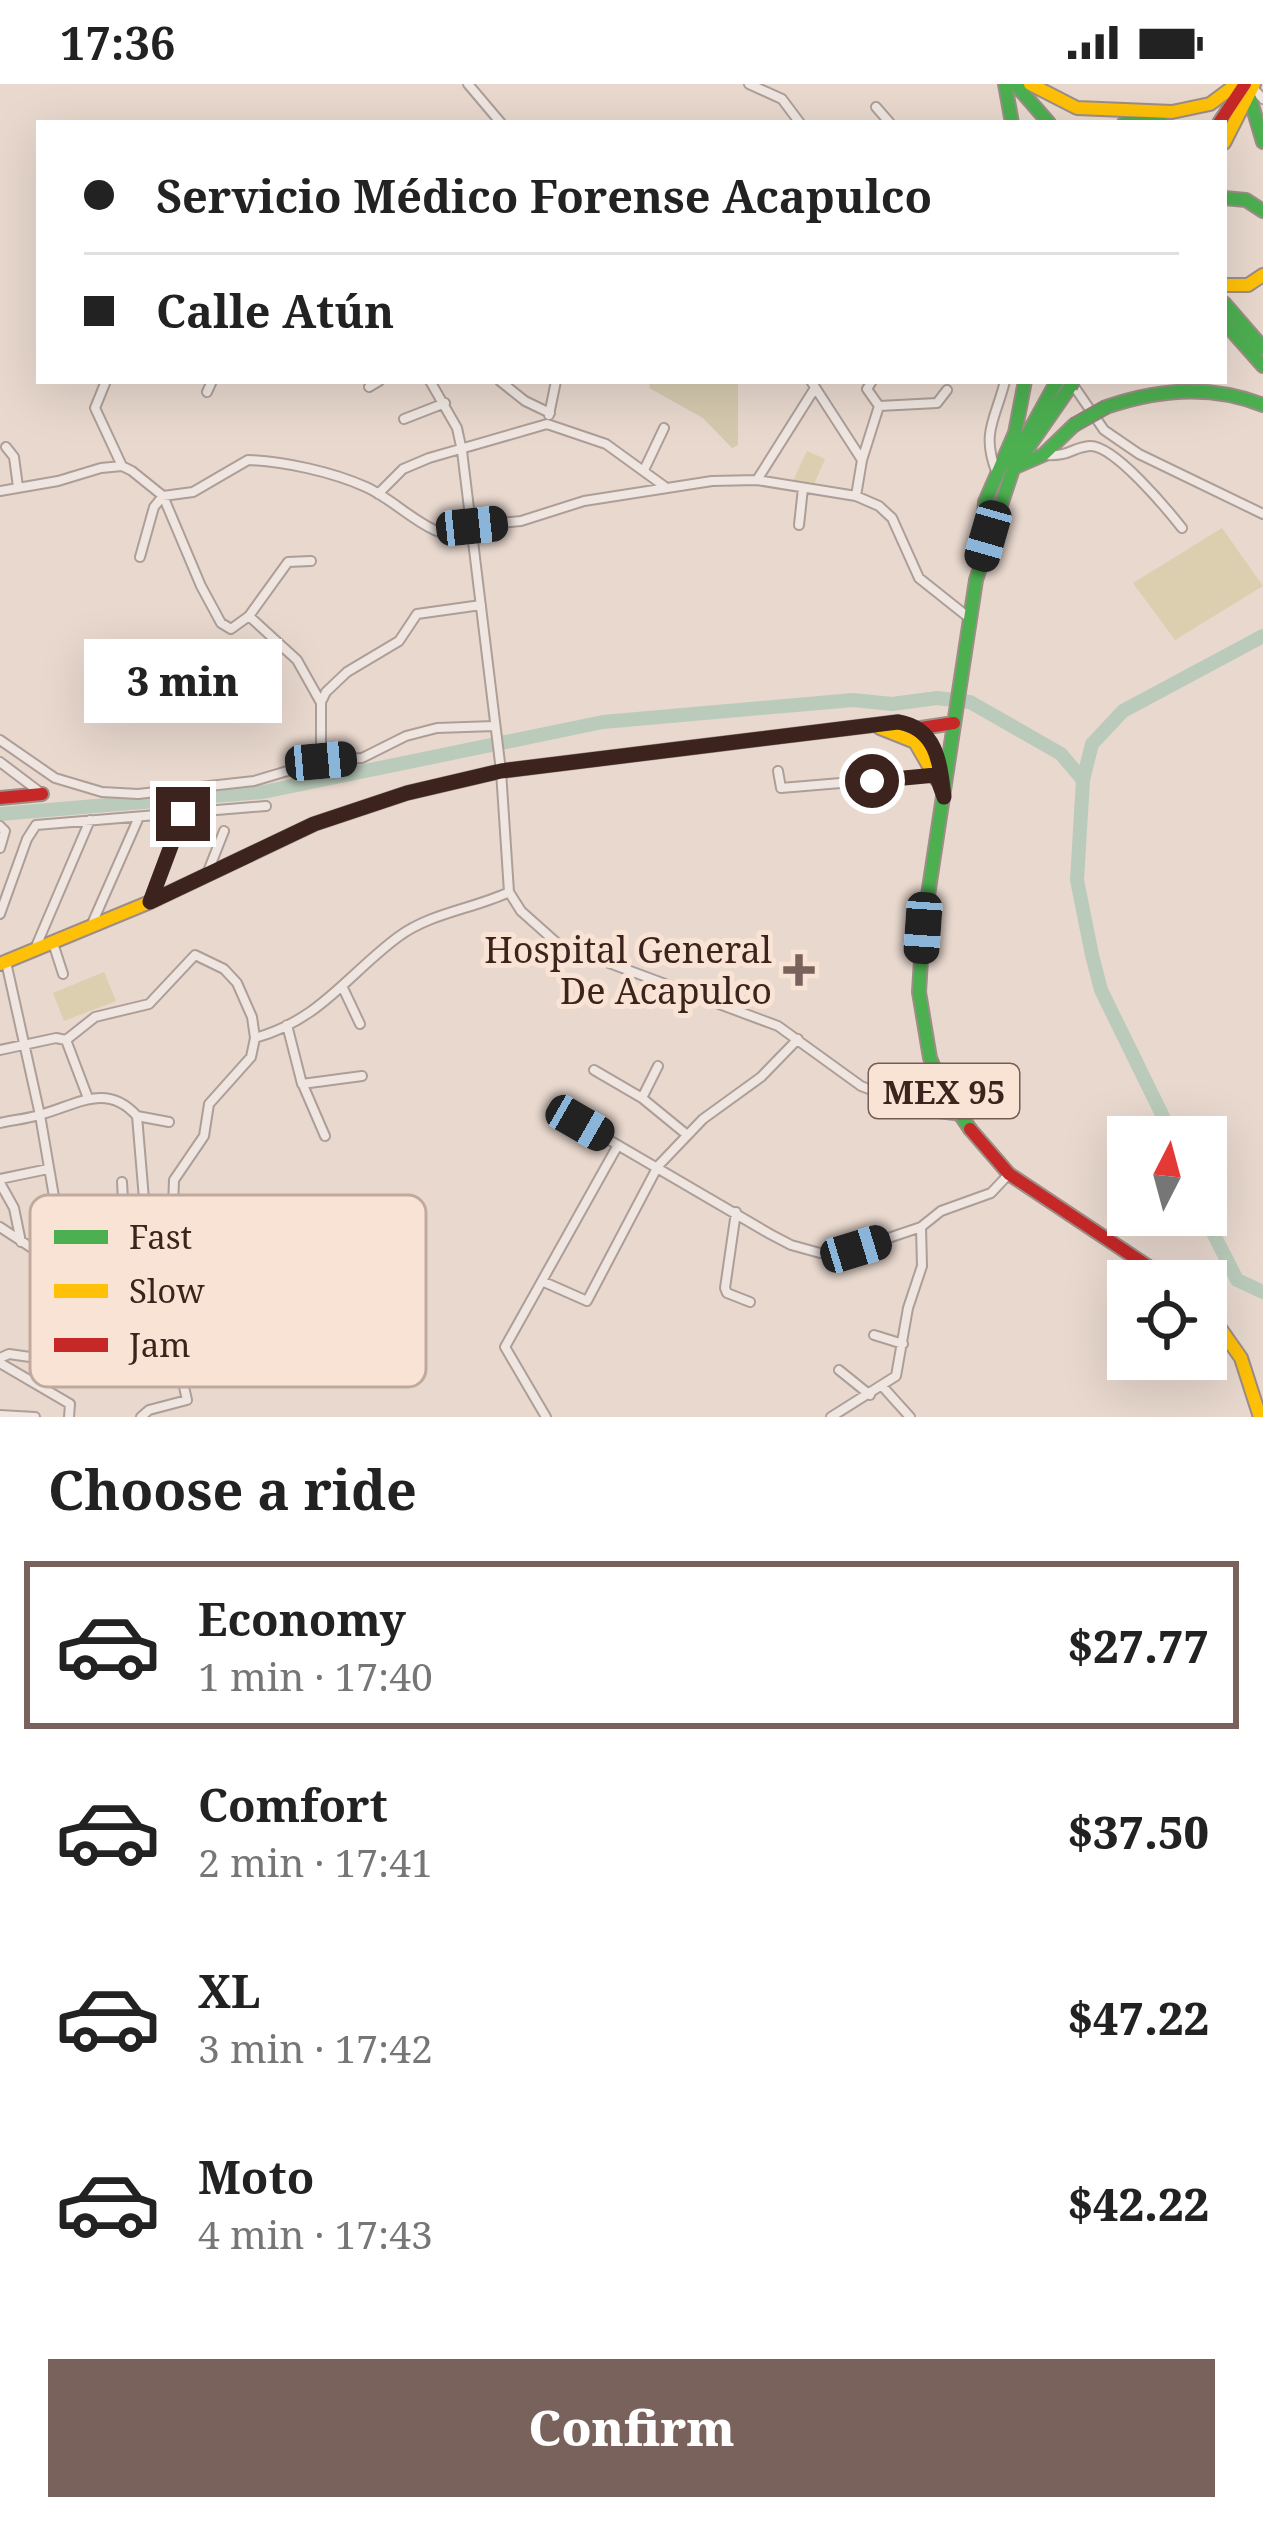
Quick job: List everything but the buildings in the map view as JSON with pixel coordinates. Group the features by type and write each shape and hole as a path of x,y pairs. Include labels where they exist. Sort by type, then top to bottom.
{"main road":[{"path":"1005,84 1011,120"},
{"path":"1015,84 1046,120"},
{"path":"1030,84 1077,108 1172,112 1250,90"},
{"path":"1030,84 1058,120"},
{"path":"1222,120 1250,90"},
{"path":"1250,90 1263,142"},
{"path":"1227,137 1250,90"},
{"path":"1227,198 1246,200 1263,211"},
{"path":"1227,285 1241,286 1263,275"},
{"path":"1227,306 1263,348"},
{"path":"1227,325 1263,366"},
{"path":"992,526 983,512 1015,434 1024,384"},
{"name":"MEX 95","path":"1067,384 1014,465 992,526 969,617 923,928 919,992 930,1058 960,1116 1009,1174 1138,1260"},
{"path":"1014,465 1043,455 1074,425 1106,407 1175,391 1249,398 1263,405"},
{"path":"3,963 358,807 500,765 898,722 921,728 954,718"},
{"path":"858,727 895,731 915,742 944,797"},
{"path":"921,728 934,748 944,797"},
{"path":"0,797 42,794"},
{"path":"1227,1335 1251,1379 1260,1417"}],"street":[{"path":"467,84 498,120"},
{"path":"749,84 782,99 798,120"},
{"path":"876,107 887,120"},
{"path":"105,384 94,408 122,466 164,496 221,622 231,629 249,616 288,562 311,561"},
{"path":"207,392 211,384"},
{"path":"369,387 374,384"},
{"path":"432,384 457,428 462,451 500,765 509,892 520,911 558,944 778,1025 860,1086 926,1111 960,1116"},
{"path":"504,384 524,401 550,413"},
{"path":"547,424 555,384"},
{"path":"870,384 867,389 879,406"},
{"path":"997,474 989,425 1004,384"},
{"path":"1070,384 1104,430 1139,454 1263,514"},
{"path":"757,480 813,385 862,460"},
{"path":"879,406 937,403 947,390"},
{"path":"404,419 445,403"},
{"path":"856,496 879,406"},
{"path":"378,494 403,470 428,458 547,424 606,444 664,486"},
{"path":"645,468 664,428"},
{"path":"1043,455 1065,457 1085,446 1099,447 1153,492 1182,528"},
{"path":"6,447 14,457 18,487"},
{"path":"140,557 154,506 164,496 193,492 248,460 365,487 449,536 664,486 757,480 856,496 879,506 892,518 920,578 969,617"},
{"path":"0,490 122,466"},
{"path":"799,525 803,488"},
{"path":"320,702 333,682 399,641 417,614 481,605"},
{"path":"249,616 297,660 320,702 321,761"},
{"path":"0,740 55,778 120,793 254,781 321,761 362,758 406,736 437,728 495,728"},
{"path":"0,762 42,794"},
{"path":"778,771 781,788 936,775"},
{"path":"0,914 27,839 43,823 266,806"},
{"path":"150,902 183,814"},
{"path":"90,927 139,817"},
{"path":"34,951 90,820"},
{"path":"0,848 5,835 2,827"},
{"path":"206,876 224,831"},
{"path":"255,1038 314,1012 396,938 420,923 509,892"},
{"path":"53,943 63,974"},
{"path":"0,1050 66,1040 95,1017 149,1004 195,955 224,969 237,983 252,1017 251,1057 209,1104 204,1136 174,1180 173,1195"},
{"path":"3,963 25,1045 53,1195"},
{"path":"343,988 360,1024"},
{"path":"287,1025 302,1084 325,1136"},
{"path":"544,1282 586,1301 658,1166 686,1134 761,1077 798,1039"},
{"path":"66,1040 88,1098"},
{"path":"641,1098 658,1066"},
{"path":"594,1070 641,1098 686,1134"},
{"path":"302,1084 362,1076"},
{"path":"0,1123 105,1096 137,1116 169,1122"},
{"path":"137,1116 144,1195"},
{"path":"580,1123 791,1246 820,1253 856,1249 921,1227 942,1210 991,1192 1009,1174"},
{"path":"546,1417 505,1352 507,1341 618,1144"},
{"path":"21,1242 14,1208 0,1181 49,1169"},
{"path":"122,1182 122,1195"},
{"path":"736,1212 725,1288 750,1302"},
{"path":"0,1227 30,1247"},
{"path":"831,1417 896,1376 908,1308 922,1266 921,1227"},
{"path":"874,1335 903,1344"},
{"path":"1,1356 30,1375"},
{"path":"839,1370 870,1395"},
{"path":"48,1387 70,1404 69,1417"},
{"path":"141,1417 149,1410 187,1400 184,1387"},
{"path":"883,1387 910,1417"},
{"path":"0,1414 35,1417"}],"shaded area":[{"path":"650,384 738,384 738,445 732,448 703,418 649,388"},
{"path":"807,451 825,459 812,489 792,483"},
{"path":"1222,528 1263,586 1175,640 1133,583"},
{"path":"104,972 116,1001 64,1021 53,993"}],"waterway":[{"path":"1163,1116 1101,990 1092,955 1077,880 1083,780 1092,744 1123,711 1263,636"},
{"path":"0,814 263,792 603,722 853,700 970,702 1061,754 1083,780"},
{"path":"1215,1236 1237,1280 1263,1292"}],"traffic: fast":[{"path":"1005,84 1011,120"},
{"path":"1015,84 1046,120"},
{"path":"1250,98 1263,142"},
{"path":"1227,198 1246,200 1263,211"},
{"path":"1227,306 1263,348"},
{"path":"1227,325 1263,366"},
{"path":"991,526 984,517 985,502 1015,433 1024,384"},
{"path":"970,1129 942,1087 930,1058 919,992 923,928 976,580 1020,448 1055,384"},
{"path":"1025,452 1070,387"},
{"path":"1106,407 1184,391 1224,394 1263,405"},
{"path":"1074,425 1106,407"},
{"path":"1013,468 1043,455 1074,425"}],"traffic: slow":[{"path":"1030,84 1077,108 1172,112 1210,104 1237,84"},
{"path":"1227,137 1254,84"},
{"path":"1227,285 1248,285 1263,275"},
{"path":"880,728 915,742 937,780"},
{"path":"0,964 150,902 314,824 407,793 501,771 695,747"},
{"path":"1227,1338 1241,1358 1260,1417"}],"traffic: jam":[{"path":"1221,120 1245,84"},
{"path":"695,747 898,722 925,737 942,783"},
{"path":"921,728 954,723"},
{"path":"0,798 42,794"},
{"path":"970,1129 1009,1174 1138,1260"}],"place":[{"name":"Hospital General De Acapulco","path":"799,970"}],"route":[{"path":"183,814 150,902 358,807 501,771 898,722 921,728 928,735 944,797 936,775 872,781"}]}
